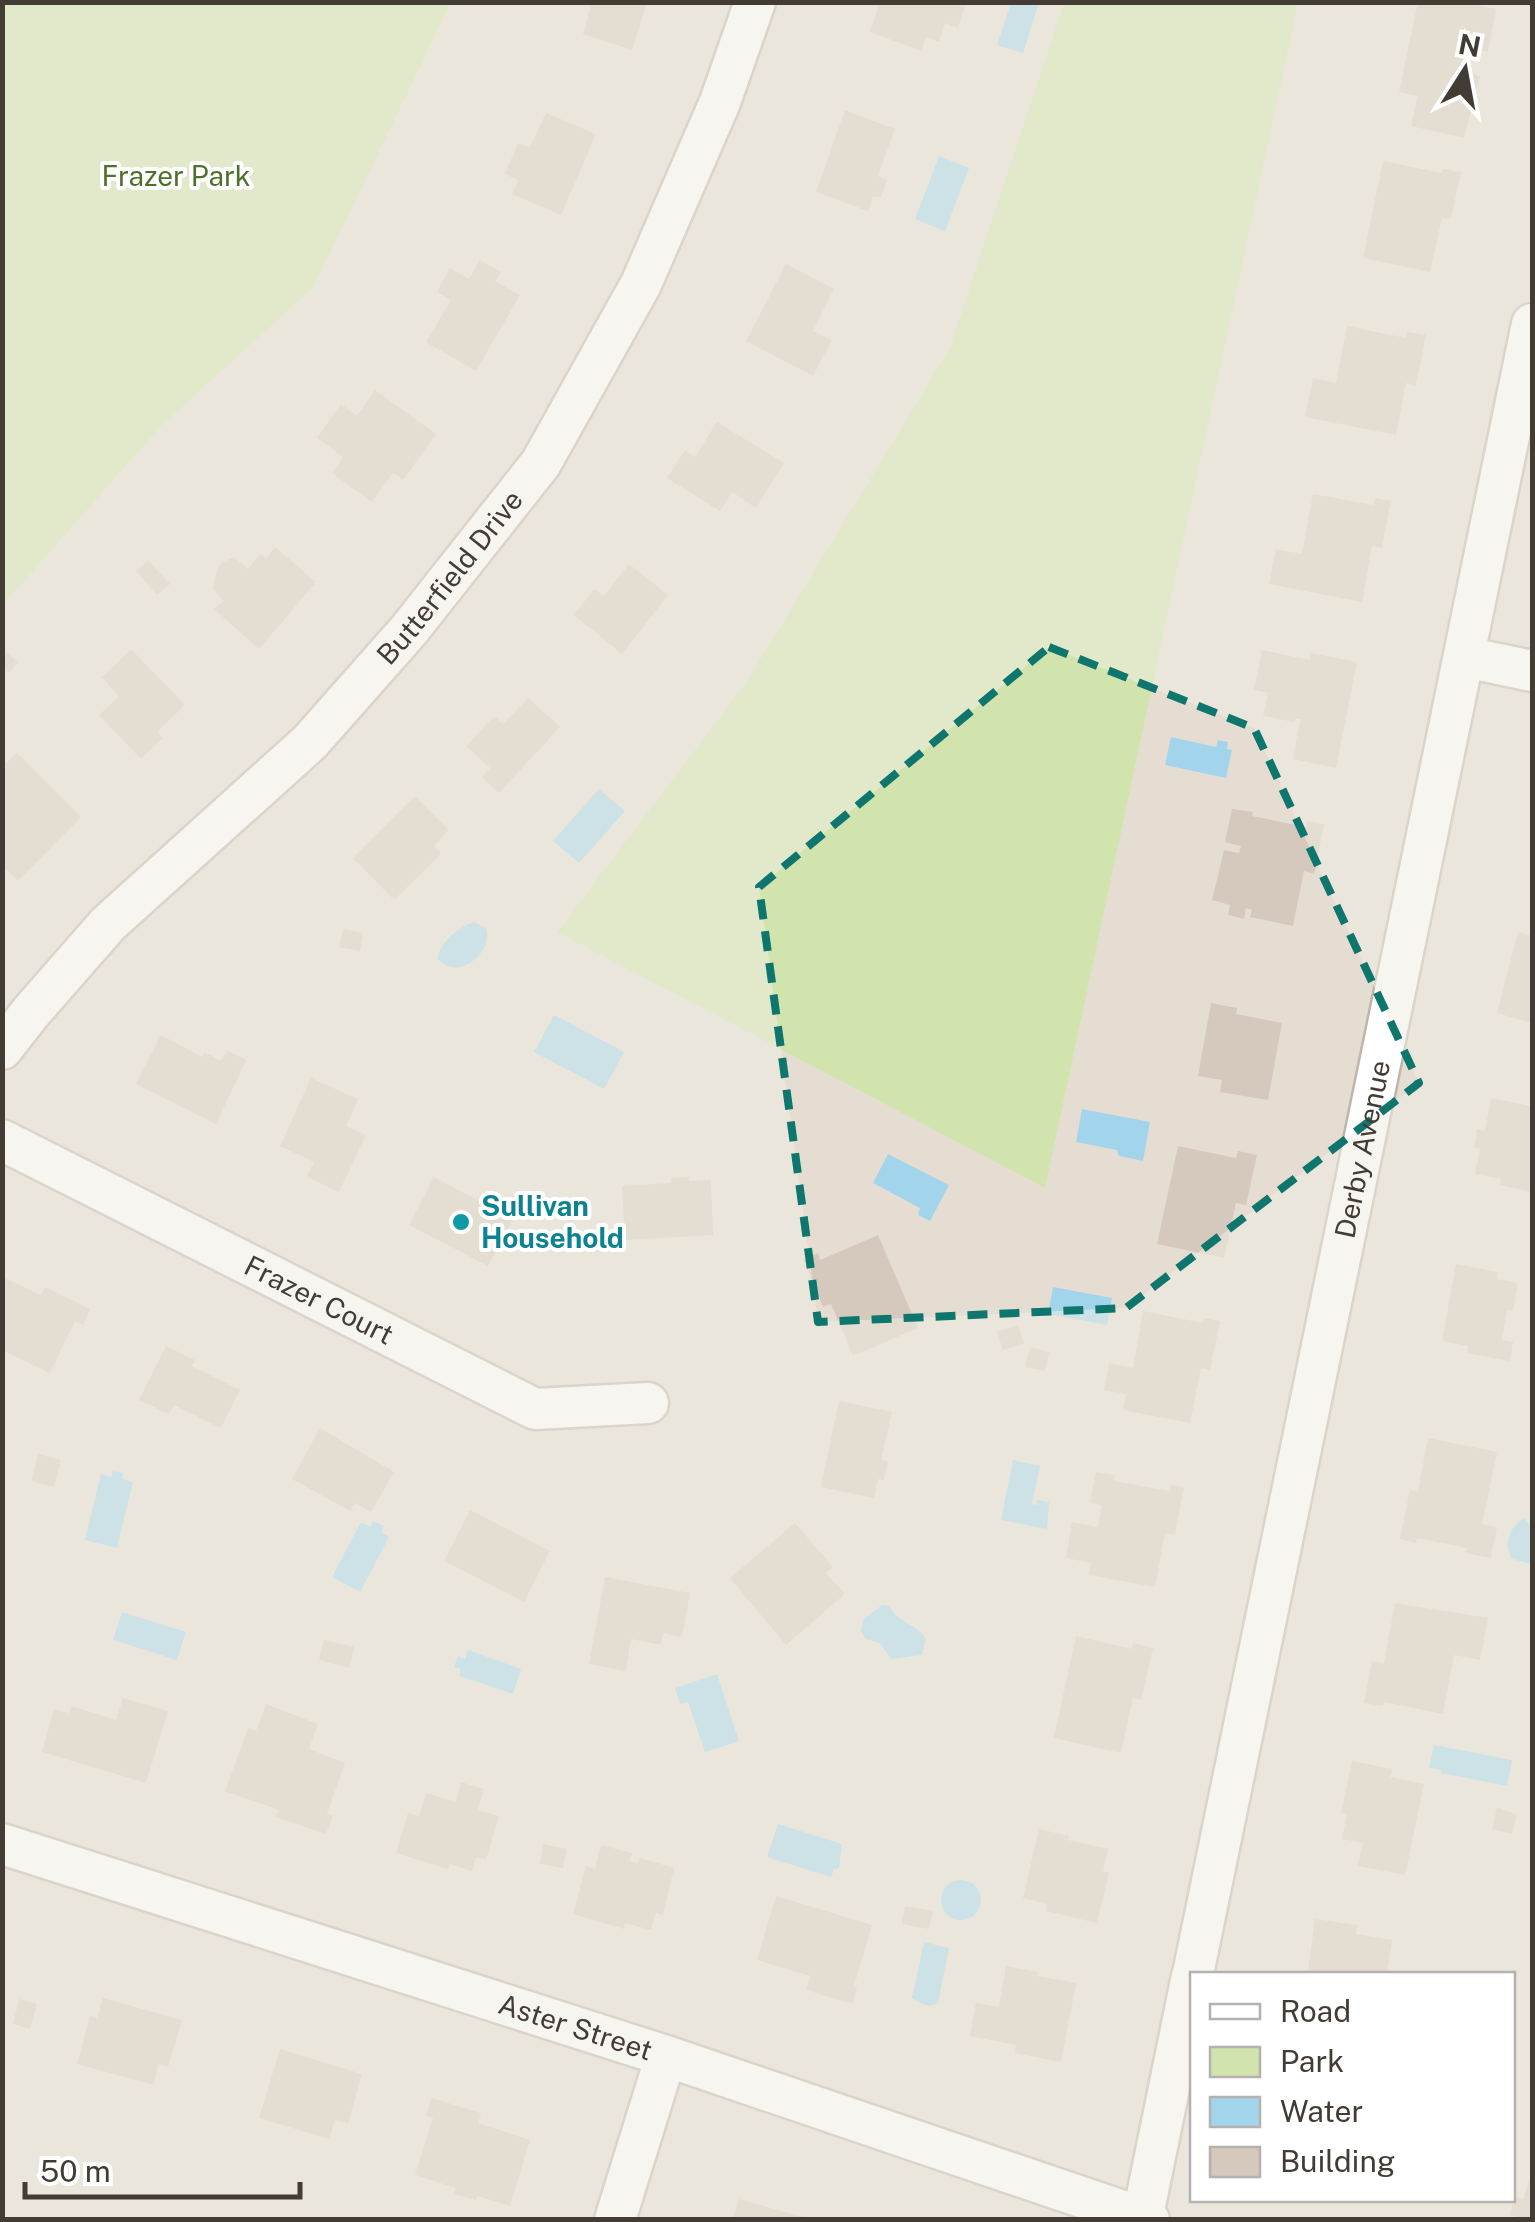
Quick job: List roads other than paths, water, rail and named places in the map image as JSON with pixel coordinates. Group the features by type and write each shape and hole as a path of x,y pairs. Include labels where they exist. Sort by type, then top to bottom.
{"street":[{"name":"Butterfield Drive","path":"2,1049 108,924 310,742 409,630 541,464 641,284 720,102 754,2"},
{"name":"Derby Avenue","path":"1194,1972 1532,324"},
{"path":"1465,657 1532,671"},
{"name":"Frazer Court","path":"2,1140 535,1409 648,1403"},
{"name":"Aster Street","path":"2,1844 666,2056 1144,2219"},
{"name":"Derby Avenue","path":"1144,2219 1190,1991"},
{"path":"614,2220 666,2056"}],"water":[{"path":"1011,3 1039,3 1023,53 997,45"},
{"path":"939,156 969,168 945,231 915,219"},
{"path":"1171,737 1216,747 1218,740 1228,742 1227,749 1232,750 1226,778 1165,765"},
{"path":"599,789 625,811 579,863 553,841"},
{"path":"474,922 486,928 485,947 479,955 464,966 455,967 438,959 446,942"},
{"path":"554,1015 624,1052 604,1089 534,1052"},
{"path":"1082,1109 1150,1122 1143,1161 1119,1156 1117,1150 1076,1142"},
{"path":"888,1154 949,1185 930,1221 918,1215 920,1208 873,1183"},
{"path":"1053,1287 1112,1298 1107,1325 1048,1314"},
{"path":"1013,1460 1040,1466 1032,1504 1036,1505 1037,1500 1049,1502 1047,1529 1001,1520"},
{"path":"113,1471 123,1473 122,1479 133,1482 117,1548 85,1540 101,1474 111,1477"},
{"path":"1524,1518 1532,1528 1532,1564 1512,1559 1509,1553 1512,1530"},
{"path":"373,1521 384,1526 381,1532 389,1537 360,1592 332,1577 361,1522 370,1527"},
{"path":"882,1605 889,1606 926,1639 922,1655 891,1659 880,1643 866,1639 861,1631 863,1620"},
{"path":"122,1612 186,1632 177,1660 113,1640"},
{"path":"468,1650 521,1669 513,1694 460,1676 460,1669 454,1667 458,1656 465,1659"},
{"path":"717,1674 739,1741 705,1752 688,1702 680,1704 675,1688"},
{"path":"1434,1745 1512,1760 1507,1786 1429,1768"},
{"path":"778,1824 842,1844 839,1868 834,1869 831,1877 767,1857"},
{"path":"961,1880 975,1886 981,1900 975,1914 961,1920 947,1914 941,1900 947,1886"},
{"path":"924,1942 949,1948 938,2003 931,2005 912,1998"}],"place":[{"name":"Sullivan Household","path":"461,1222"}],"park label":[{"name":"Frazer Park","path":"176,176"}]}
